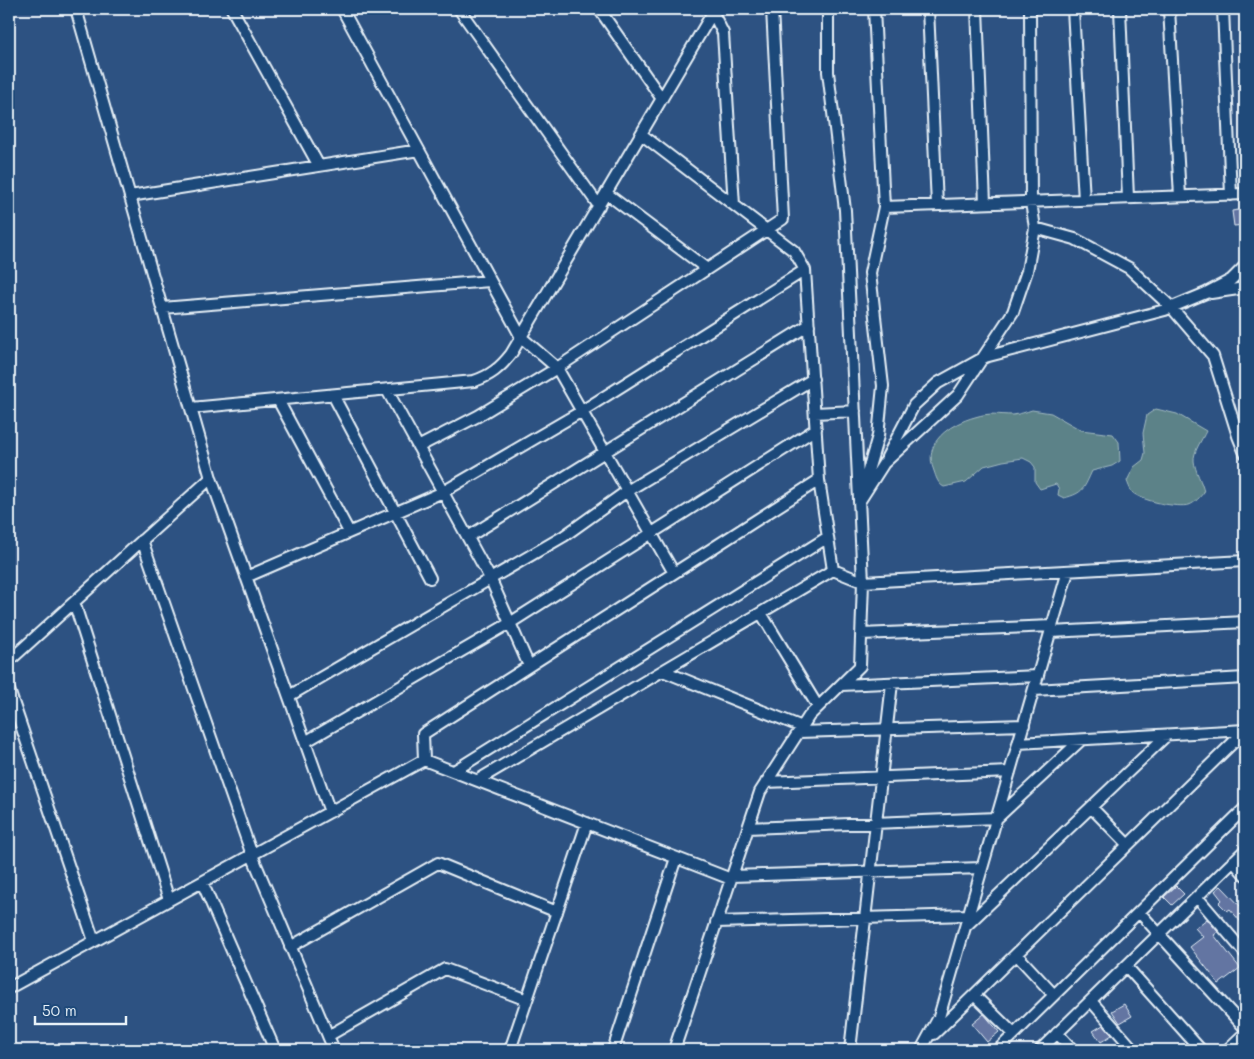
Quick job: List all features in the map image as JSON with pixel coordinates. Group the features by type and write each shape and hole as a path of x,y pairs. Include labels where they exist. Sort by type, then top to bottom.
{"street":[{"path":"76,9 211,478 330,812"},
{"path":"232,9 319,166"},
{"path":"342,9 521,338 558,368 674,573"},
{"path":"459,9 599,206"},
{"path":"599,9 662,99"},
{"path":"418,447 478,416 558,368 783,219 772,9"},
{"path":"674,1050 760,792 809,716 860,666 862,582 855,411 845,210 828,72 828,9"},
{"path":"859,502 878,436 883,386 870,273 884,207 874,9"},
{"path":"928,9 937,205"},
{"path":"977,9 985,203"},
{"path":"884,463 958,395 1013,312 1027,271 1035,228 1031,202 1030,9"},
{"path":"1073,9 1084,200"},
{"path":"1120,9 1128,198"},
{"path":"1169,9 1180,196"},
{"path":"1223,9 1231,194"},
{"path":"191,408 474,381 488,377 511,354 521,338 662,99 712,10"},
{"path":"712,10 723,33 734,205"},
{"path":"641,134 794,251 805,270 819,480 833,570"},
{"path":"130,196 419,150"},
{"path":"606,193 707,269"},
{"path":"884,207 1245,194"},
{"path":"1035,228 1075,239 1129,268 1172,307 1214,356 1245,453"},
{"path":"859,502 884,463 914,405 938,383 984,357 1172,307 1206,294 1231,280 1245,266"},
{"path":"246,576 443,492 582,411 805,270"},
{"path":"162,308 490,281"},
{"path":"1206,294 1245,288"},
{"path":"468,537 809,325"},
{"path":"289,696 492,580 564,536 627,491 813,379"},
{"path":"387,390 492,580 529,666"},
{"path":"333,395 430,578"},
{"path":"278,400 349,532"},
{"path":"815,413 855,411"},
{"path":"305,742 510,623 816,429"},
{"path":"9,661 211,478"},
{"path":"424,760 423,734 819,480"},
{"path":"454,771 828,537"},
{"path":"142,540 252,855 334,1050"},
{"path":"833,570 862,582 1244,564"},
{"path":"478,780 833,570"},
{"path":"923,1046 939,1017 1068,571"},
{"path":"74,602 170,900"},
{"path":"761,613 818,707"},
{"path":"861,634 1245,622"},
{"path":"663,671 800,729 887,729 1024,725"},
{"path":"841,685 1038,676"},
{"path":"1034,690 1245,678"},
{"path":"850,1050 892,683"},
{"path":"9,690 94,941"},
{"path":"923,1046 1245,730 1018,743"},
{"path":"965,927 1166,735"},
{"path":"748,828 997,818 1081,740"},
{"path":"9,988 424,760 731,878 982,868"},
{"path":"766,782 1010,772"},
{"path":"1091,807 1128,845"},
{"path":"998,1050 1245,808"},
{"path":"510,1050 587,823"},
{"path":"1040,1050 1245,850"},
{"path":"613,1050 676,858"},
{"path":"1233,861 1245,875"},
{"path":"290,947 438,863 557,912"},
{"path":"202,882 274,1050"},
{"path":"1197,897 1245,953"},
{"path":"1139,912 1245,1028"},
{"path":"716,922 969,914"},
{"path":"1016,954 1054,995"},
{"path":"1126,966 1201,1050"},
{"path":"328,1036 445,969 527,1000"},
{"path":"974,995 1014,1034"},
{"path":"1091,1001 1134,1050"},
{"path":"1057,1033 1073,1050"},
{"path":"1227,1050 1245,1033"}],"green space":[{"path":"1156,409 1177,414 1206,431 1194,457 1204,492 1189,505 1168,505 1143,498 1132,492 1127,481 1134,467 1143,460 1145,453 1143,433 1147,415"},
{"path":"1032,410 1051,413 1081,430 1113,434 1119,442 1120,461 1112,466 1092,471 1080,492 1064,498 1058,495 1059,489 1056,484 1040,489 1035,482 1035,467 1031,462 1023,458 984,466 966,482 944,487 940,484 931,461 932,451 935,443 948,430 956,424 981,415 1013,415"}],"building":[{"path":"1245,209 1245,225 1234,226 1232,211"},
{"path":"1176,886 1184,894 1172,905 1164,897"},
{"path":"1221,886 1245,911 1245,927 1230,909 1227,911 1219,903 1222,900 1215,891"},
{"path":"1207,919 1218,932 1214,935 1240,968 1219,984 1190,947 1203,937 1195,928"},
{"path":"1124,1004 1132,1016 1120,1023 1112,1011"},
{"path":"984,1014 999,1032 987,1042 972,1024"},
{"path":"1103,1025 1112,1035 1101,1042 1093,1031"}]}
